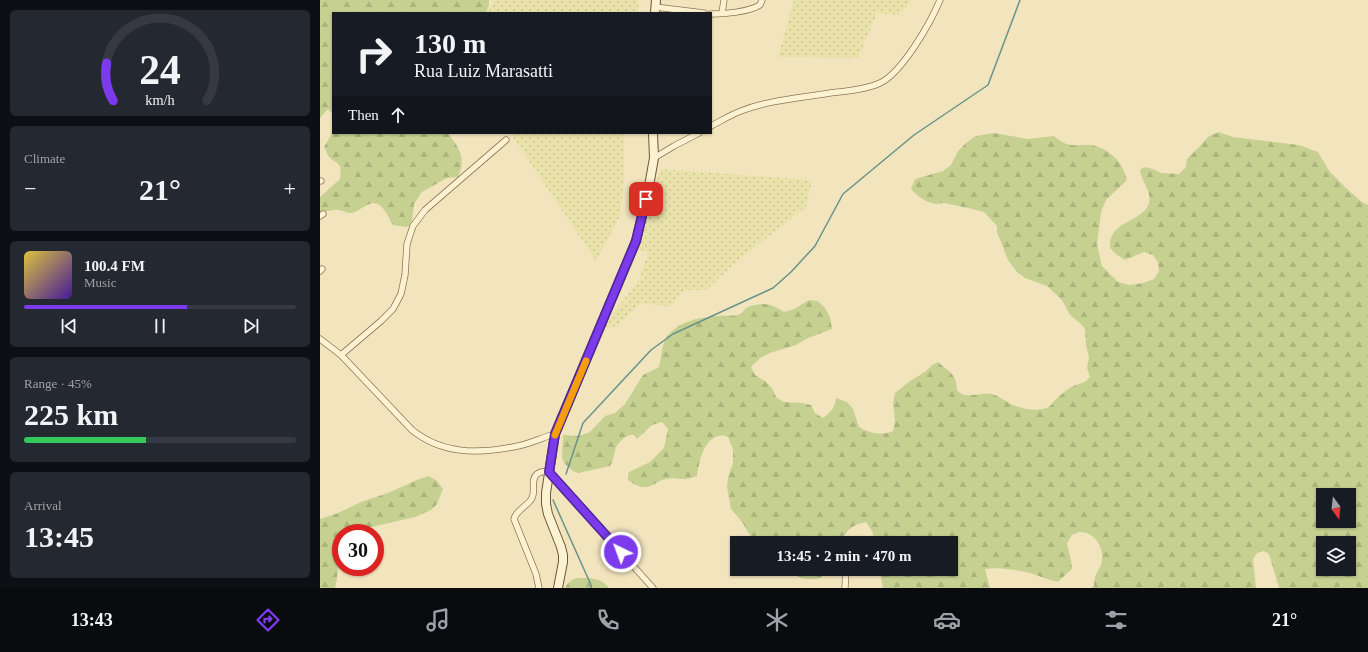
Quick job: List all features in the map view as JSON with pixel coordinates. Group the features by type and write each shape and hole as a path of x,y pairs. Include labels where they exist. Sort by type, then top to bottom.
{"street":[{"path":"722,13 724,0"},
{"path":"712,14 757,7 760,5 762,0"},
{"path":"712,125 729,116 752,108 776,102 859,88 881,82 888,78 903,62 934,14 940,0"},
{"path":"655,7 696,12"},
{"path":"558,588 563,562 561,547 548,514 546,504 555,434 636,241 650,186 654,158 652,134"},
{"path":"654,158 697,134"},
{"path":"341,355 393,309 401,294 405,275 407,244 413,226 425,210 506,140"},
{"path":"320,339 341,355 412,430 423,439 434,444 451,449 472,451 492,450 514,447 555,434"},
{"path":"539,588 536,574 514,519 515,516 531,500 533,496 534,478 542,471 549,472 653,588"},
{"path":"845,588 846,576"}],"shaded area":[{"path":"495,0 638,0 638,12 488,12"},
{"path":"794,0 912,0 899,15 877,13 858,58 778,57"},
{"path":"511,134 624,134 624,179 620,216 596,261"},
{"path":"660,169 812,180 806,207 736,262 706,290 684,290 670,307 641,303 617,326 600,330 639,280 648,253 639,249"}],"green space":[{"path":"320,0 489,0 486,12 332,12 332,113 328,109 320,118"},
{"path":"1219,132 1233,137 1299,145 1318,152 1330,172 1362,202 1368,205 1368,588 1279,588 1270,557 1268,553 1263,551 1257,553 1253,559 1256,588 1091,588 1094,586 1095,577 1102,562 1102,555 1097,541 1090,535 1081,532 1072,535 1067,543 1072,569 1058,582 1030,573 991,568 985,569 990,588 883,588 880,576 958,576 958,536 873,536 866,522 852,527 844,536 751,536 743,523 731,509 727,487 728,477 733,463 733,449 728,437 719,436 709,442 703,452 697,476 687,479 666,479 648,487 641,487 628,480 629,472 650,462 664,448 668,429 662,422 652,425 637,439 634,435 629,436 619,443 616,446 610,466 579,473 573,471 564,463 562,457 563,435 579,436 590,432 605,416 615,413 625,404 643,375 659,367 664,342 673,330 678,326 698,319 741,314 746,308 759,304 772,305 784,312 794,309 809,300 818,301 825,308 830,317 832,329 806,339 796,345 770,353 759,359 751,367 755,375 765,381 772,388 776,397 784,402 811,405 815,413 823,418 832,410 835,405 836,398 847,402 853,409 859,427 875,433 889,433 893,431 895,421 893,403 895,393 938,362 954,377 956,380 957,390 965,395 987,393 1000,397 1011,404 1031,410 1046,408 1068,389 1090,377 1087,368 1089,357 1086,346 1085,329 1070,315 1062,300 1047,286 1025,278 1016,271 1008,260 997,232 997,226 984,212 944,203 935,204 926,201 911,189 915,179 943,171 951,165 958,151 967,142 976,136 994,133 1027,139 1054,136 1067,144 1091,145 1104,149 1119,162 1127,180 1106,200 1101,212 1097,245 1102,266 1118,282 1130,285 1143,283 1154,279 1159,271 1158,262 1153,255 1144,252 1125,260 1110,248 1111,239 1120,226 1141,214 1149,203 1150,199 1148,190 1140,170 1144,167 1161,173 1179,174 1186,167 1187,159 1209,136"},
{"path":"332,134 449,134 458,149 462,159 462,164 458,177 447,178 422,192 414,204 412,221 409,226 406,227 393,225 381,206 373,203 368,204 352,213 336,210 320,214 320,197 340,179 341,170 340,166 329,157 324,147"},
{"path":"429,476 437,481 443,489 437,504 431,510 415,517 384,524 332,524 332,576 337,576 337,578 335,588 320,588 320,519 338,513 361,502 388,493"},
{"path":"797,576 822,576 821,578 813,579 801,578"},
{"path":"577,578 599,580 606,584 609,588 565,588 567,584"}],"waterway":[{"path":"566,474 583,423 651,350 673,334 773,288 791,272 815,246 843,194 914,135 988,85 1020,0"},
{"path":"553,500 591,588"}],"slow traffic":[{"path":"555,435 586,361"}],"route":[{"path":"621,552 549,472 555,434 636,241 646,199"}]}
